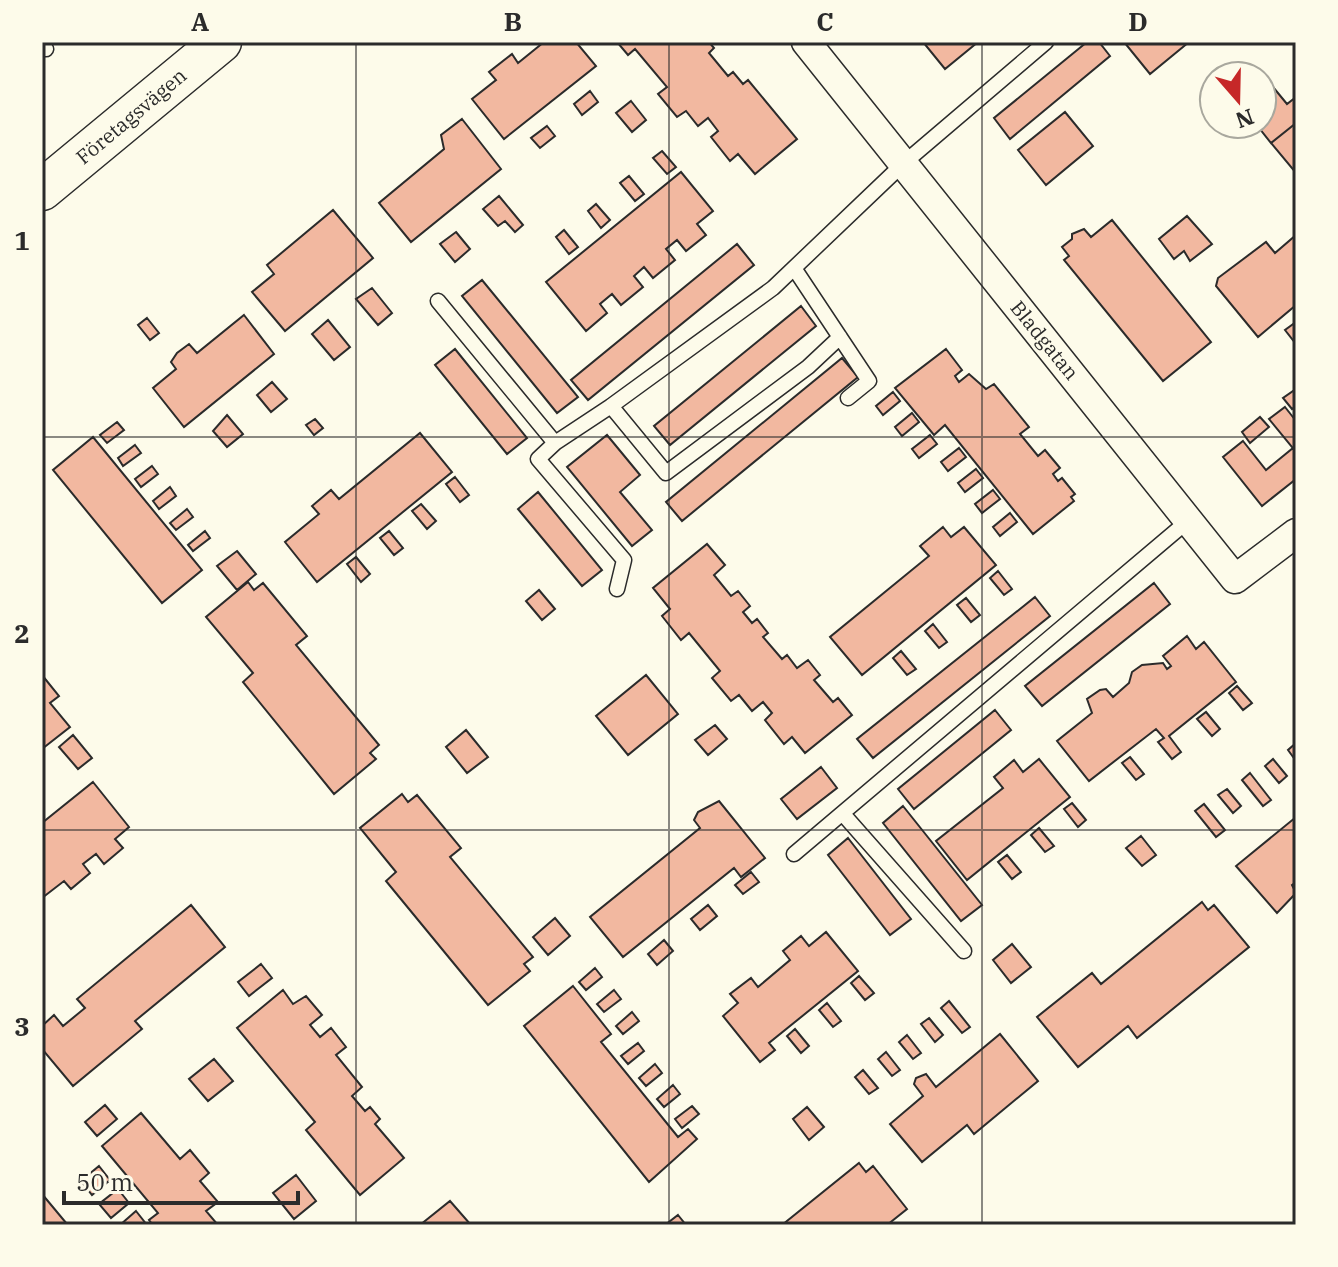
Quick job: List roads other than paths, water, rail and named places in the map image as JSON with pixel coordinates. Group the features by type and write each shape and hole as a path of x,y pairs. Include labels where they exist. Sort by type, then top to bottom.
{"street":[{"name":"Företagsvägen","path":"42,190 221,42"},
{"name":"Bladgatan","path":"806,42 1235,579 1296,533"}],"lane":[{"path":"617,589 624,560 538,459 555,443 773,288 904,163 1046,42"},
{"path":"794,268 869,381 848,398"},
{"path":"438,301 555,443"},
{"path":"611,406 666,473 808,367 840,337"},
{"path":"794,854 1189,520"},
{"path":"843,814 964,951"}]}
